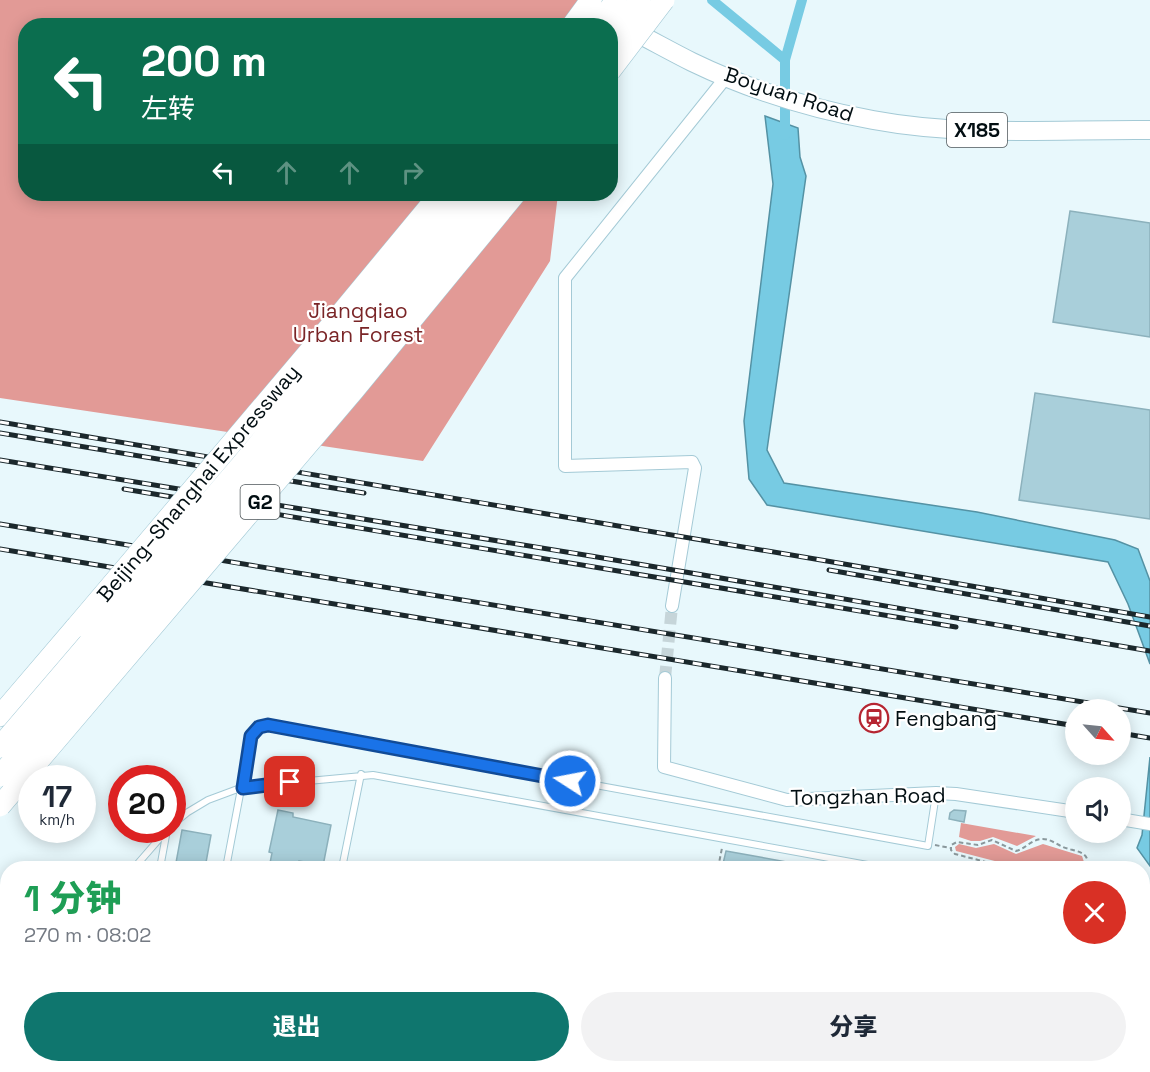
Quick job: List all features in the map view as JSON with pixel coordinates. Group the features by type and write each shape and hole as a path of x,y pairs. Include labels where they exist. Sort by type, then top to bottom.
{"highway":[{"path":"578,18 591,0"},
{"path":"603,18 616,0"},
{"path":"618,29 640,0"},
{"path":"618,60 664,0"},
{"name":"Beijing–Shanghai Expressway","path":"0,716 286,380 434,201"},
{"name":"Beijing–Shanghai Expressway","path":"0,747 242,464 460,201"},
{"name":"Beijing–Shanghai Expressway","path":"0,776 256,476 484,201"},
{"name":"G2","path":"0,806 354,390 509,201"}],"main road":[{"name":"Boyuan Road","path":"591,0 615,18"},
{"name":"Boyuan Road","path":"610,0 633,17 697,53 760,83"},
{"name":"Boyuan Road","path":"618,21 693,62 727,76 760,83 874,120 935,127 994,130 1150,130"},
{"name":"Boyuan Road","path":"807,98 936,116 1150,118"}],"street":[{"path":"672,606 695,468 692,462 565,466 565,278 727,76"},
{"name":"Tongzhan Road","path":"665,678 664,767 787,800 936,793 1065,810"},
{"path":"1131,820 1150,824"}],"lane":[{"path":"227,861 251,736 259,727 268,725 928,846 936,793"},
{"path":"343,861 361,774"},
{"path":"186,814 208,801 243,788 361,774 845,861"},
{"path":"140,861 167,830 161,861"}],"path":[{"path":"719,861 723,839"},
{"path":"950,848 957,842 972,846 992,840 1016,852 1026,848 1032,841 1044,839 1083,853 1087,861"},
{"path":"929,844 950,848 956,854 982,861"}],"green space":[{"name":"Jiangqiao Urban Forest","path":"0,0 582,0 579,18 18,18 18,201 557,201 550,261 423,461 0,398"},
{"path":"961,823 1036,836 1017,846 993,837 971,841 959,837"},
{"path":"959,844 976,848 994,844 1016,854 1043,844 1082,856 1084,861 995,861 956,851 955,847"}],"water":[{"path":"765,116 798,128 800,157 806,176 767,450 784,483 977,512 1115,540 1138,549 1150,581 1150,664 1128,604 1108,562 767,505 749,479 744,421 773,184"},
{"path":"1150,757 1150,861 1146,861 1137,848 1142,835"}],"building":[{"path":"1070,211 1150,223 1150,337 1053,322"},
{"path":"1035,393 1150,410 1150,519 1019,500"},
{"path":"278,810 293,813 293,817 331,825 324,861 270,861 272,853 269,852"},
{"path":"954,810 966,811 964,822 949,819 950,813"},
{"path":"186,831 211,835 206,861 176,861 180,843 186,843"},
{"path":"726,851 781,861 724,861"}],"waterway":[{"path":"712,0 785,60"},
{"path":"785,135 785,60 802,0"}],"tunnel":[{"path":"665,678 672,606"}],"railway":[{"path":"0,422 1150,617"},
{"path":"0,433 364,493"},
{"path":"0,460 591,556 1150,651"},
{"path":"124,489 956,627"},
{"path":"0,524 1150,713"},
{"path":"0,549 1065,724"},
{"path":"829,570 1150,626"},
{"path":"1131,735 1150,738"}],"place":[{"name":"Fengbang","path":"874,718"}],"route":[{"path":"290,782 243,788 251,736 259,727 268,725 349,739 570,781"}]}
